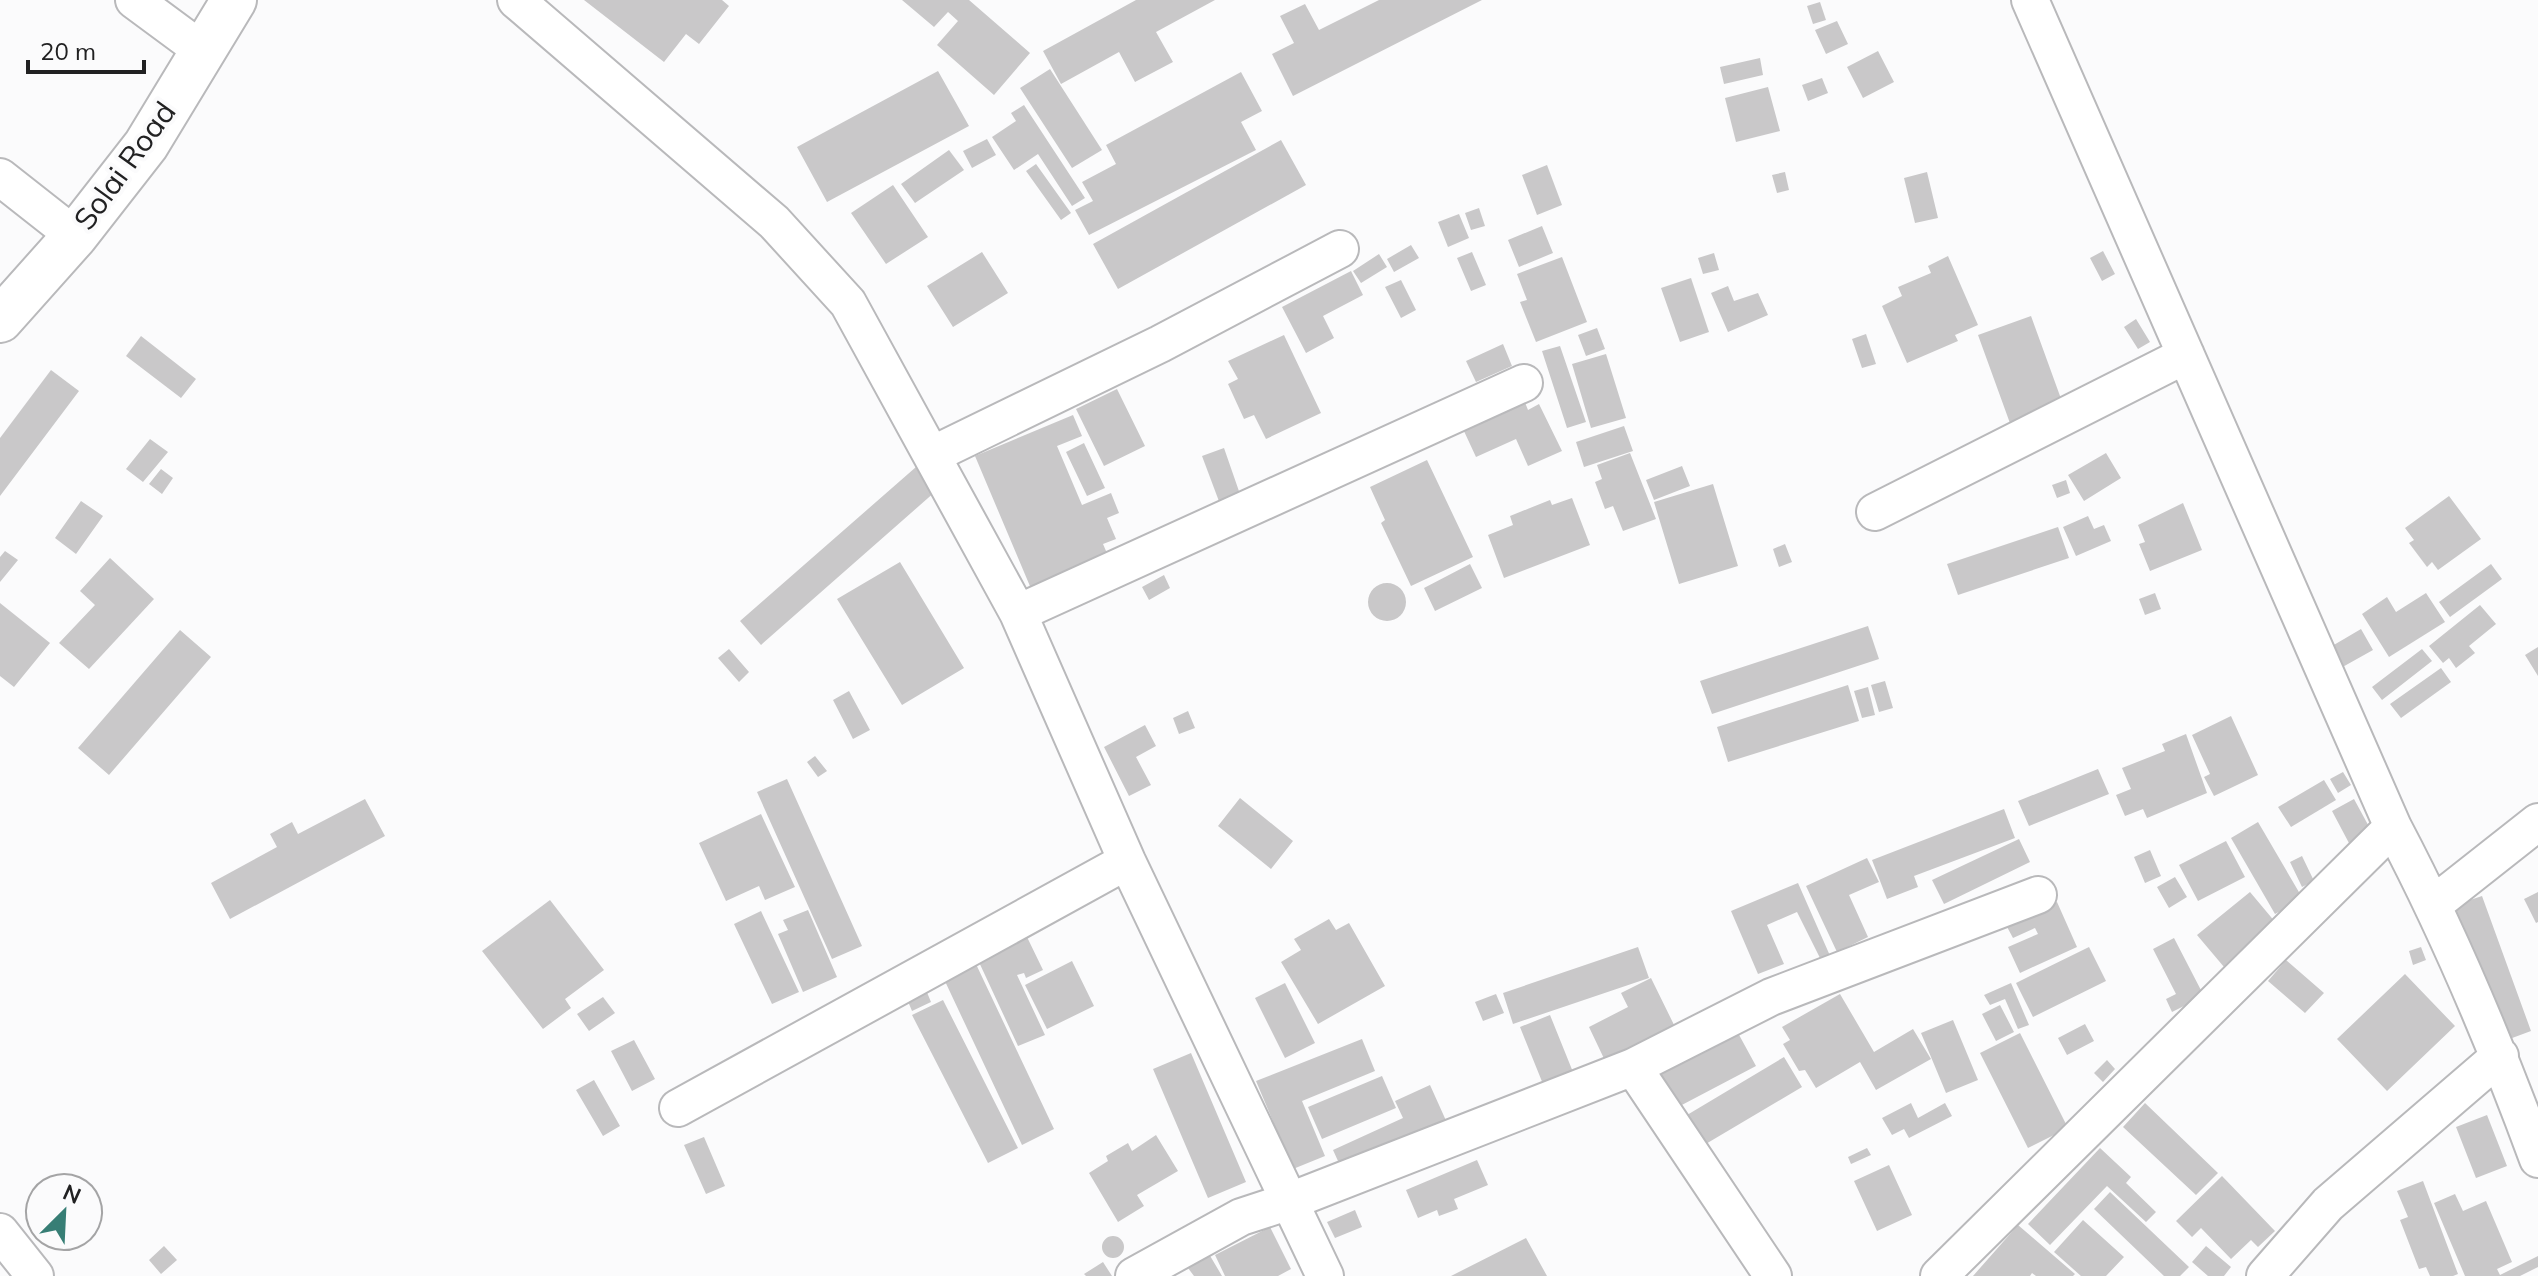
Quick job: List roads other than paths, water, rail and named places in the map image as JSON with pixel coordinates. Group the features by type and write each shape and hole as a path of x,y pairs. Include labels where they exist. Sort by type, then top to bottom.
{"highway":[{"name":"Solai Road","path":"0,320 75,236 146,145 234,0"}],"street":[{"path":"134,0 203,51"},
{"path":"516,0 774,222 848,303 934,454 1018,613 1127,861 1325,1276"},
{"path":"2030,0 2393,827 2434,904 2500,1056 2538,1159"},
{"path":"0,177 75,236"},
{"path":"934,454 1160,344 1340,249"},
{"path":"1875,512 2186,355"},
{"path":"1018,613 1524,383"},
{"path":"2434,904 2538,822"},
{"path":"1939,1276 2393,827"},
{"path":"678,1108 1127,861"},
{"path":"1134,1276 1241,1217 1290,1201 1633,1067 1771,997 2038,895"},
{"path":"2265,1276 2328,1204 2500,1056"},
{"path":"1633,1067 1773,1276"},
{"path":"0,1232 35,1276"}]}
